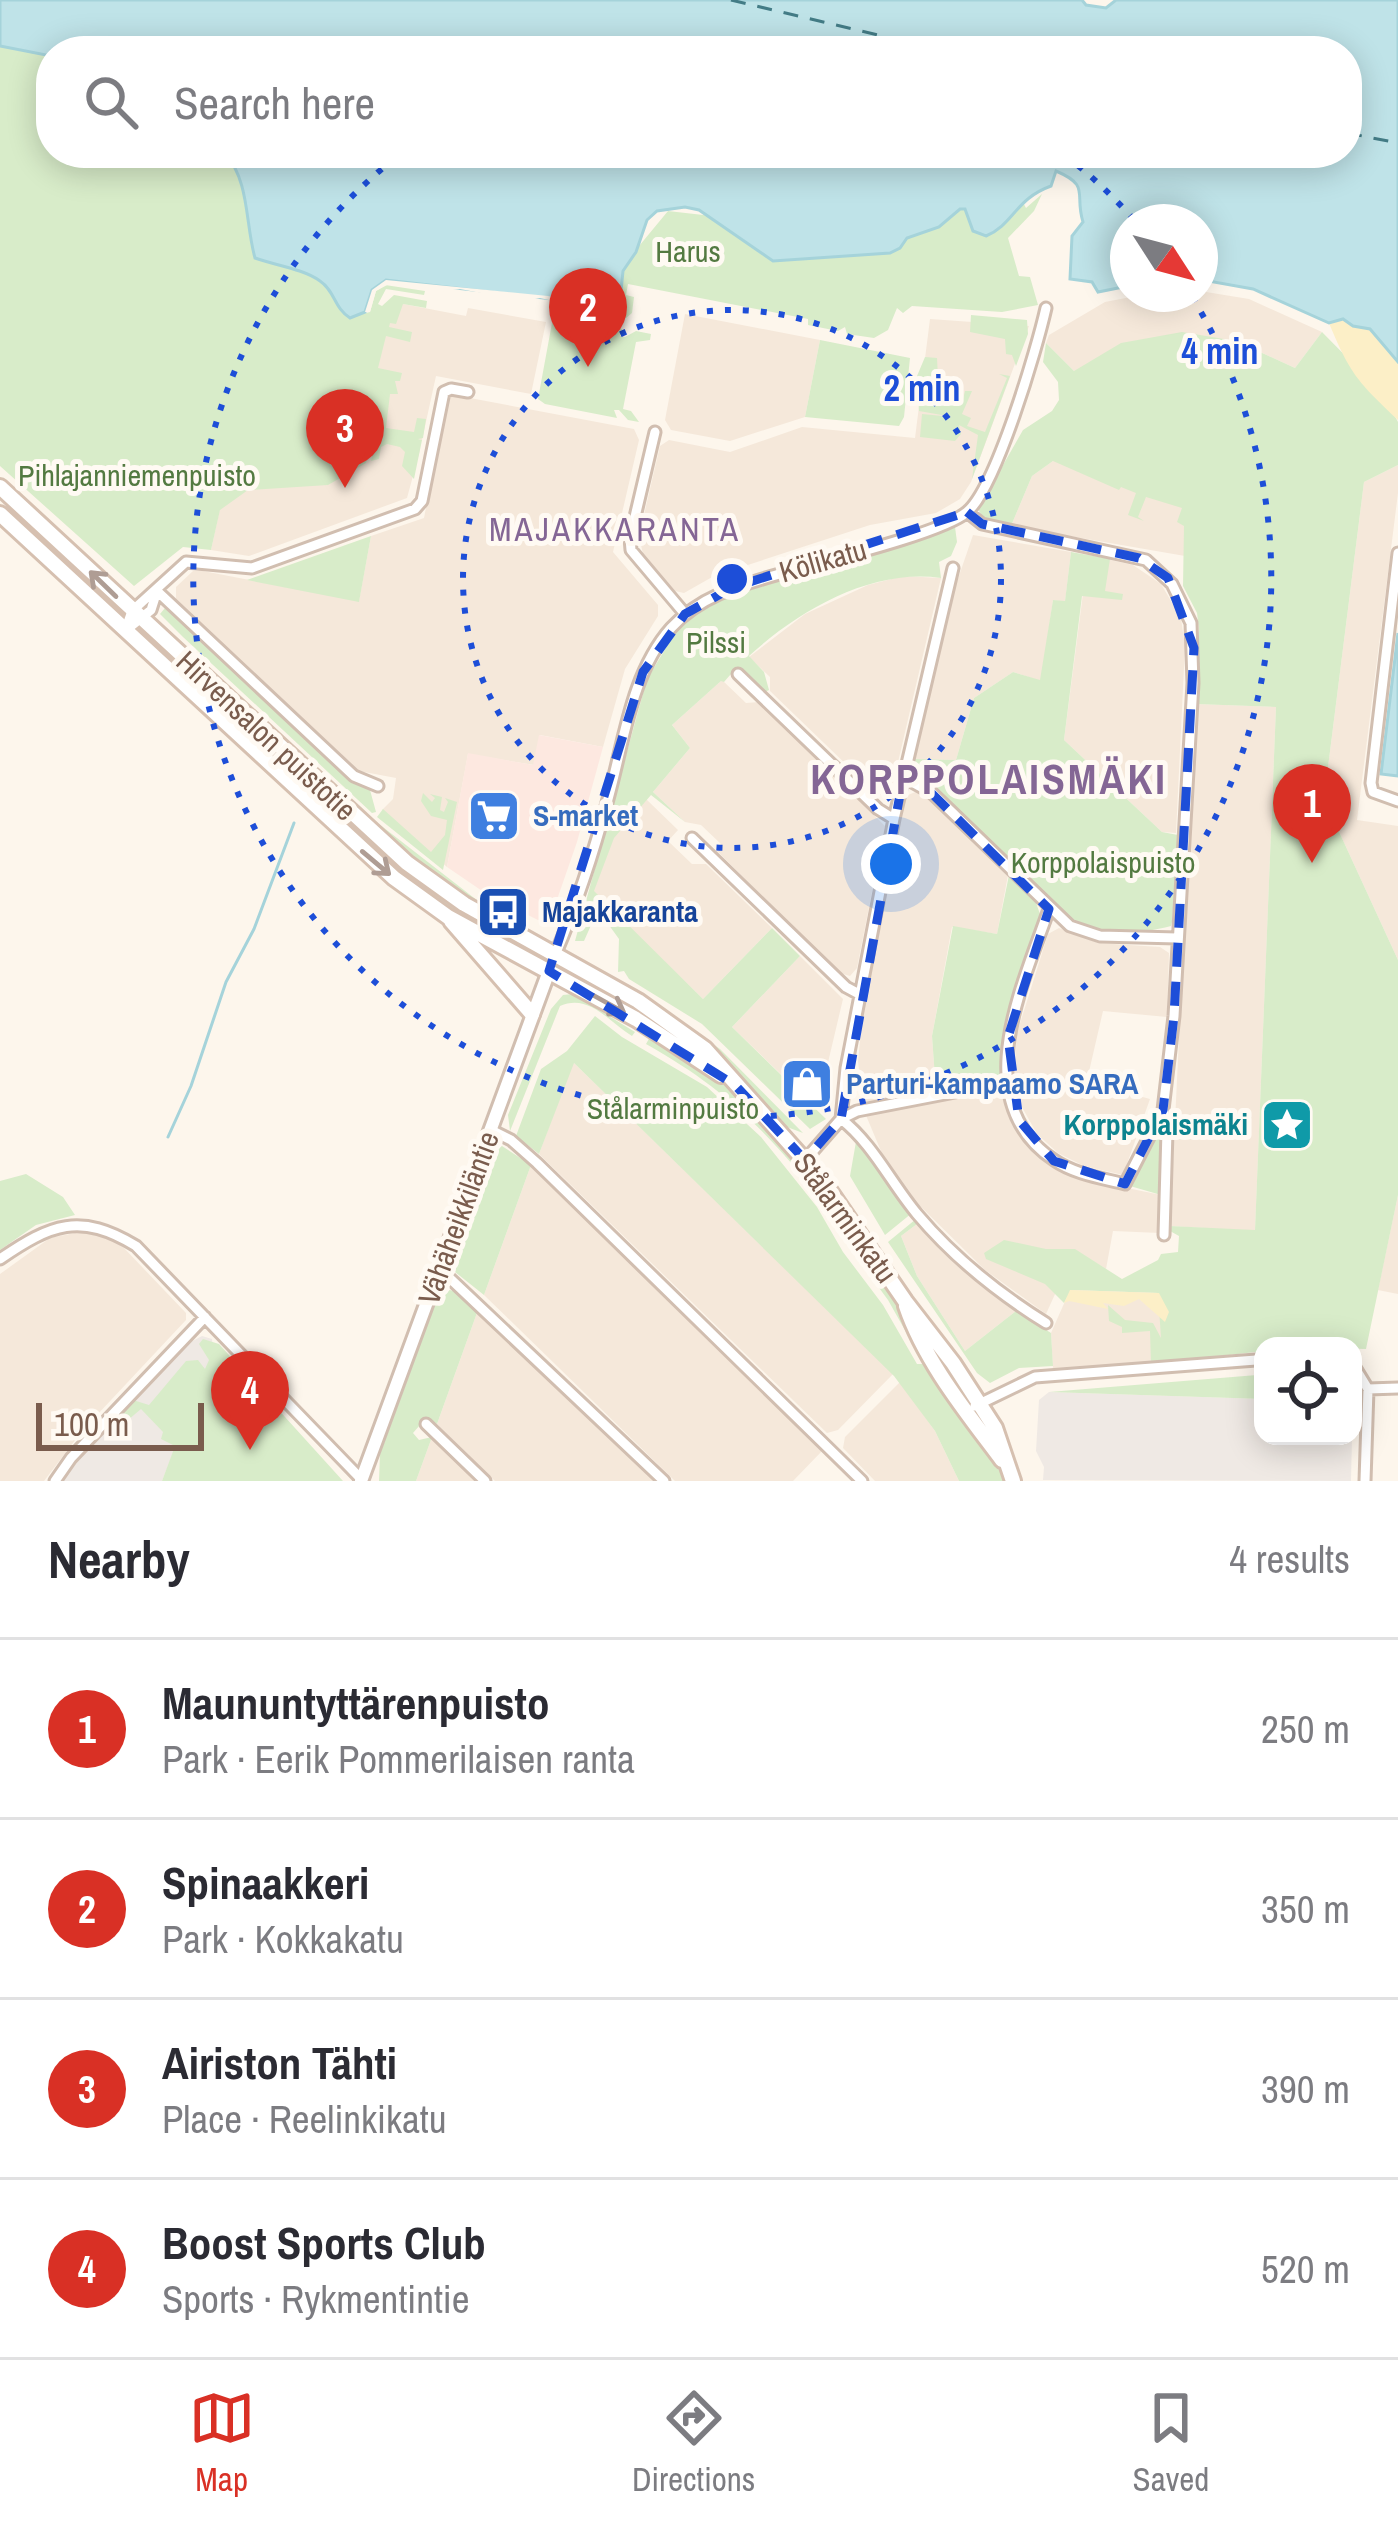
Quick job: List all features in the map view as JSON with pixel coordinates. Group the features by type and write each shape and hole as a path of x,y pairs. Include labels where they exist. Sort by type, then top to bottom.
{"main road":[{"name":"Hirvensalon puistotie","path":"0,487 407,863 446,893 555,955"},
{"name":"Hirvensalon puistotie","path":"0,514 359,849 448,917 549,971"},
{"path":"448,917 532,1014"},
{"name":"Vähäheikkiläntie","path":"549,971 555,955"},
{"name":"Stålarminkatu","path":"555,955 670,1022 704,1049 805,1160 974,1407 997,1432 1010,1474"},
{"name":"Stålarminkatu","path":"549,971 636,1018 735,1085"}],"street":[{"path":"1046,308 1011,421 982,490 967,512 982,524 1145,560 1168,578 1185,606 1193,633 1174,1016 1163,1110 1167,1131 1164,1235"},
{"path":"125,631 137,615 155,604 157,591 186,562 252,568 415,509 422,501 444,392 468,392"},
{"path":"655,432 630,538 632,550 685,614"},
{"name":"Kölikatu","path":"555,955 590,861 643,672 661,640 685,614 731,588 891,541 967,512"},
{"path":"1373,792 1398,553"},
{"path":"953,568 894,819 841,1119 861,1136 907,1202 953,1252 991,1286 1046,1324"},
{"path":"157,591 354,776 378,786"},
{"path":"738,674 894,819"},
{"path":"903,777 932,793 1070,926 1091,935 1177,938"},
{"path":"1360,796 1373,792 1398,801"},
{"path":"692,838 846,987 860,994"},
{"path":"1049,909 1010,1031 1007,1082 1019,1120 1044,1153 1072,1170 1125,1184 1163,1110"},
{"name":"Vähäheikkiläntie","path":"362,1480 549,971"},
{"path":"805,1160 841,1119 857,1111 1007,1082"},
{"path":"491,1130 537,1163 862,1481"},
{"path":"0,1259 47,1230 69,1225 100,1228 136,1246 362,1480"},
{"path":"440,1269 664,1481"},
{"path":"55,1481 70,1458 205,1317"},
{"path":"974,1407 1024,1380 1044,1376 1254,1360"},
{"path":"1362,1375 1368,1389 1364,1481"},
{"path":"1368,1389 1398,1388"},
{"path":"426,1424 485,1481"}],"highlighted area":[{"path":"967,512 982,524 1139,558 1168,578 1194,648 1174,1016 1163,1110 1125,1184 1054,1161 1019,1120 1008,1037 1049,909 905,767 841,1119 805,1160 735,1085 549,971 643,672 685,614 731,588"}],"shaded area":[{"path":"1218,294 1249,299 1322,332 1295,368 1236,341 1074,371 1046,343 1049,335 1110,301 1110,312 1218,312"},
{"path":"398,303 466,316 468,308 546,322 531,394 436,376 422,440 386,433 372,396 389,309"},
{"path":"685,314 820,340 805,417 730,441 671,430 665,420"},
{"path":"930,319 1029,326 971,482 960,499 936,513 870,525 714,576 684,593 675,591 643,554 639,536 660,446 669,440 730,452 802,427 915,438"},
{"path":"454,395 634,429 639,440 613,552 658,605 658,616 625,669 603,747 540,735 534,765 468,754 447,867 382,810 393,799 396,778 359,771 176,600 176,587 193,571 203,571 359,601 371,536 424,518 447,399"},
{"path":"1082,418 1184,504 1185,556 1011,526 1032,476 1053,461"},
{"path":"371,440 420,450 407,498 249,556 211,550 225,485"},
{"path":"1398,465 1357,820 1398,826 1398,960 1324,799 1364,482"},
{"path":"973,535 1071,552 1065,602 1053,600 1041,681 1013,672 974,698 956,760 914,759 951,599"},
{"path":"1088,555 1133,565 1161,584 1181,618 1185,647 1176,833 1162,832 1064,740"},
{"path":"903,576 941,578 892,788 879,796 770,691 770,677 749,657 805,614 868,585"},
{"path":"722,680 746,703 759,702 885,826 857,968 850,976 840,973 716,850 721,844 701,825 685,822 653,792 690,748 672,725"},
{"path":"1195,704 1276,707 1255,1231 1170,1226"},
{"path":"539,735 603,747 552,914 538,920 491,897 447,867 468,753 533,765"},
{"path":"918,791 1008,875 997,934 952,927 932,1036 936,1092 863,1105 858,1061 862,1022 904,802"},
{"path":"646,799 678,830 668,841 692,864 706,864 772,928 703,999 593,892 613,838"},
{"path":"1059,928 1098,943 1160,947 1169,953 1167,1017 1103,1011 1088,1076 1150,1099 1123,1175 1084,1166 1058,1153 1037,1134 1018,1100 1014,1074 1017,1033 1048,934"},
{"path":"800,956 843,999 817,1109 732,1027"},
{"path":"573,1062 893,1374 838,1430 827,1433 539,1154"},
{"path":"1002,1088 1019,1132 1048,1163 1074,1177 1161,1195 1160,1233 1113,1231 1106,1269 1075,1250 1046,1314 985,1270 915,1201 886,1163 865,1113"},
{"path":"531,1165 822,1451 793,1481 675,1481 484,1295"},
{"path":"1398,1195 1398,1294 1378,1290"},
{"path":"917,1224 957,1264 1016,1311 965,1351 917,1276 901,1236"},
{"path":"80,1232 123,1247 186,1313 186,1320 82,1431 44,1481 0,1481 0,1274 50,1238"},
{"path":"1070,1290 1159,1293 1163,1362 1053,1369 1051,1333"},
{"path":"478,1310 654,1481 495,1481 437,1424"},
{"path":"202,1336 212,1339 213,1351 162,1481 62,1481 187,1344"},
{"path":"900,1382 935,1431 959,1481 875,1481 843,1448 845,1437"},
{"path":"1049,1392 1254,1399 1254,1445 1352,1445 1351,1481 1043,1480 1044,1467 1036,1451 1039,1400"},
{"path":"432,1437 477,1481 416,1481"}],"green space":[{"name":"Pihlajanniemenpuisto","path":"0,16 36,41 36,168 308,168 362,314 370,312 376,291 385,285 425,291 424,295 386,289 378,304 382,306 394,295 427,301 426,308 403,304 396,324 389,327 412,332 410,342 386,336 378,368 402,373 400,381 395,381 398,394 390,394 386,428 414,432 417,418 426,419 423,438 418,439 422,440 414,479 402,466 405,452 400,447 387,444 381,447 379,459 371,461 375,442 371,441 366,463 328,485 248,490 220,510 211,550 183,547 134,586 0,466"},
{"name":"Harus","path":"1018,193 1026,208 1042,194 1034,211 1008,238 1019,276 1030,277 1038,305 1002,312 912,306 903,313 897,308 888,330 874,338 847,334 845,327 838,331 808,325 808,319 628,284 626,295 634,297 632,313 626,318 596,314 625,263 668,211 712,216 808,247"},
{"path":"971,315 1027,320 1028,334 1016,366 1012,355 1006,354 1005,339 970,332"},
{"path":"558,317 622,329 620,336 625,337 636,331 651,334 650,340 636,342 623,409 639,422 628,420 619,410 614,410 617,418 538,399 552,323 560,324"},
{"path":"1182,332 1236,341 1295,368 1322,332 1383,394 1398,422 1398,465 1364,482 1324,799 1398,960 1398,1195 1366,1349 1362,1349 1362,1337 1254,1337 1254,1352 1151,1364 1150,1331 1122,1333 1122,1327 1109,1321 1108,1305 1125,1320 1153,1323 1161,1338 1158,1293 1071,1290 1064,1303 1045,1284 986,1259 984,1253 1004,1240 1046,1249 1075,1249 1122,1279 1161,1254 1178,1252 1179,1236 1170,1226 1255,1230 1276,707 1195,704 1199,630 1197,613 1183,586 1184,526 1177,522 1182,508 1146,497 1138,517 1144,521 1128,515 1136,493 1053,461 1032,476 1011,526 985,521 978,509 1023,430 1052,411 1059,400 1058,382 1043,362 1046,343 1074,371 1121,343"},
{"path":"820,340 910,358 899,426 805,417"},
{"path":"925,357 937,358 939,397 962,404 965,391 972,391 962,414 971,418 967,426 985,432 1007,378 999,374 1010,376 972,479 978,435 959,425 961,434 955,441 920,437 922,414 953,417 919,411 917,376"},
{"name":"Pilssi","path":"955,527 957,542 951,556 939,562 941,578 915,577 863,586 814,608 749,656 764,672 769,690 765,692 737,667 672,725 690,748 653,792 685,822 651,795 614,838 594,891 703,999 772,928 800,956 732,1027 826,1119 810,1129 702,1024 629,979 624,971 618,972 619,939 606,921 592,923 584,941 575,941 647,679 675,633 727,597"},
{"path":"371,536 359,602 247,580"},
{"name":"Korppolaispuisto","path":"1071,552 1110,559 1105,591 1123,594 1122,600 1082,596 1064,740 1162,832 1178,835 1171,926 1109,933 1075,922 911,770 914,759 956,760 974,698 1013,672 1040,680 1053,600 1065,601"},
{"path":"165,608 354,782 370,790 376,812 183,637 160,614"},
{"path":"166,629 361,810 478,901 408,857 163,632"},
{"path":"155,640 382,851 484,926 449,909 393,869 150,646"},
{"path":"423,793 432,802 435,798 430,794 442,797 440,810 444,812 445,798 457,802 443,870 377,817 383,809 431,852 445,835 447,820 431,816 421,801"},
{"name":"Korppolaispuisto","path":"1009,875 1035,900 1040,914 1005,1036 1001,1080 936,1092 932,1036 953,926 997,934"},
{"path":"573,994 635,1032 632,1036 589,1006 560,1006 510,1131 508,1115 551,1009 563,995"},
{"path":"646,997 720,1049 803,1133 787,1127 708,1044"},
{"name":"Stålarminpuisto","path":"595,1016 707,1087 761,1137 817,1207 917,1364 924,1364 863,1266 866,1263 883,1284 1005,1481 959,1481 935,1431 894,1376 574,1063 539,1154 516,1136 541,1069 567,1051"},
{"path":"650,1037 719,1080 812,1180 804,1178 732,1103 646,1044"},
{"path":"1159,1125 1163,1127 1161,1195 1130,1186"},
{"path":"857,1136 912,1213 885,1235 850,1176"},
{"path":"502,1146 531,1165 484,1295 455,1272 453,1257 494,1150"},
{"path":"26,1174 63,1197 75,1215 36,1225 0,1250 0,1181"},
{"path":"916,1219 951,1256 917,1224 901,1236 917,1276 965,1351 1016,1311 1051,1333 1053,1366 1019,1368 990,1383 977,1373 888,1242"},
{"path":"450,1290 478,1310 437,1424 427,1417 413,1433 419,1440 432,1437 416,1481 379,1481 380,1454 438,1296"},
{"path":"203,1339 219,1344 343,1481 162,1481 175,1446 161,1439 163,1432 141,1409 128,1420 121,1412 133,1400 149,1405 186,1361 198,1360 205,1369 209,1360 199,1344"},
{"path":"1254,1375 1254,1399 1049,1392"}],"sand":[{"path":"1343,318 1370,328 1398,362 1398,420 1364,386 1343,354 1329,323"},
{"path":"1070,1290 1159,1293 1169,1312 1165,1322 1139,1299 1124,1306 1103,1303 1108,1309 1064,1303"}],"water":[{"path":"0,0 1082,0 1106,8 1116,0 1398,0 1398,362 1370,329 1343,319 1329,323 1253,289 1218,283 1218,204 1110,204 1110,290 1098,292 1092,282 1070,279 1072,236 1083,222 1079,191 1074,181 1056,171 1051,186 986,236 973,231 965,209 960,209 939,227 907,238 890,253 773,261 699,210 685,207 657,211 647,220 636,252 623,271 620,301 614,306 386,280 372,290 365,312 350,318 320,281 255,258 235,168 1362,168 1362,36 36,36 36,53 0,46"},
{"path":"1398,633 1398,776 1381,774"}],"pier":[{"path":"386,280 548,296 605,308 596,311 540,298 524,301 460,289 437,292 389,284 376,291 370,312 365,312 372,290"}],"waterway":[{"path":"168,1137 191,1086 226,982 254,929 294,823"}],"ferry route":[{"path":"731,0 882,36"},
{"path":"1362,136 1398,143"}],"place":[{"name":"Spinaakkeri","path":"588,367"},
{"name":"Airiston Tähti","path":"345,488"},
{"name":"S-market","path":"494,816"},
{"name":"Maununtyttärenpuisto","path":"1312,863"},
{"name":"Majakkaranta","path":"503,912"},
{"name":"Parturi-kampaamo SARA","path":"807,1084"},
{"name":"Korppolaismäki","path":"1287,1125"},
{"name":"Boost Sports Club","path":"250,1450"}],"district":[{"name":"MAJAKKARANTA","path":"615,529"},
{"name":"KORPPOLAISMÄKI","path":"989,779"}]}
